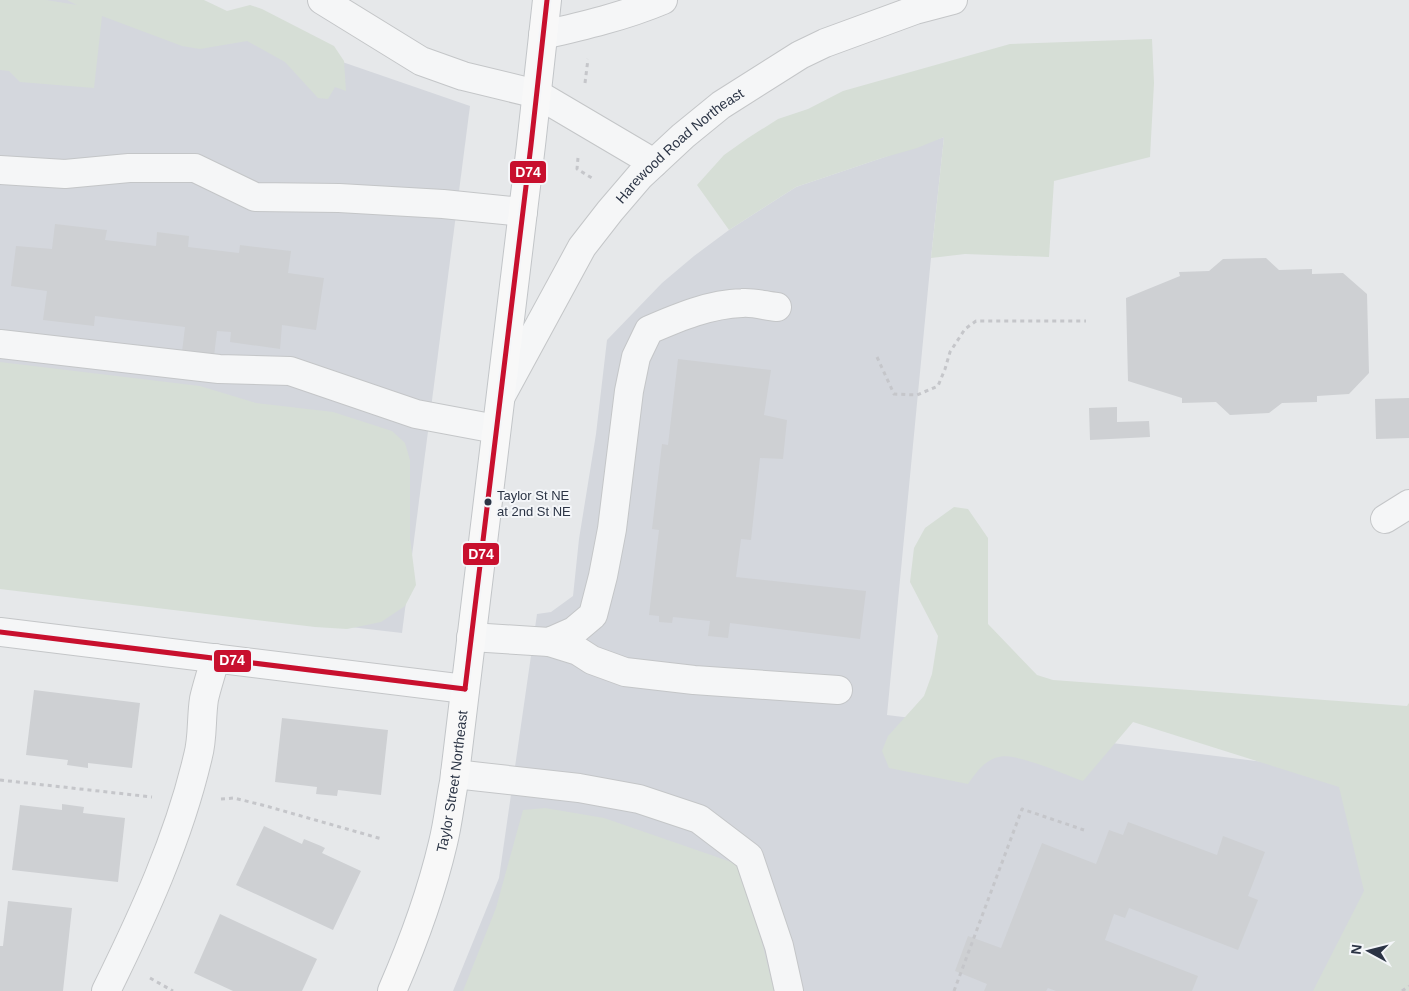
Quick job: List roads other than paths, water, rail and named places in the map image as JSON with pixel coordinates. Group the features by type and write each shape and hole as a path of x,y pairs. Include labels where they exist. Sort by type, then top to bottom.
{"main road":[{"name":"Taylor Street Northeast","path":"392,991 422,915 435,871 446,828 455,774 547,0"}],"street":[{"path":"322,0 422,61 463,76 537,94 654,163"},
{"path":"543,35 595,23 663,0"},
{"name":"Harewood Road Northeast","path":"500,398 582,247 640,176 683,136 722,105 800,55 825,43 915,10 953,0"},
{"path":"0,170 65,174 129,168 196,168 255,197 338,198 434,203 523,212"},
{"path":"549,642 574,631 593,615 612,529 629,391 636,358 649,330 689,313 726,304 744,303 777,307"},
{"path":"0,344 219,369 290,371 416,414 496,429"},
{"path":"1385,518 1409,504"},
{"path":"0,632 465,689"},
{"path":"471,637 549,642 578,651 592,660 625,672 694,680 838,690"},
{"path":"106,991 126,951 172,844 187,799 199,754 204,699 215,658"},
{"path":"455,774 579,788 639,799 699,819 749,857 779,946 789,991"}],"place":[{"name":"Taylor St NE at 2nd St NE","path":"488,502"}]}
